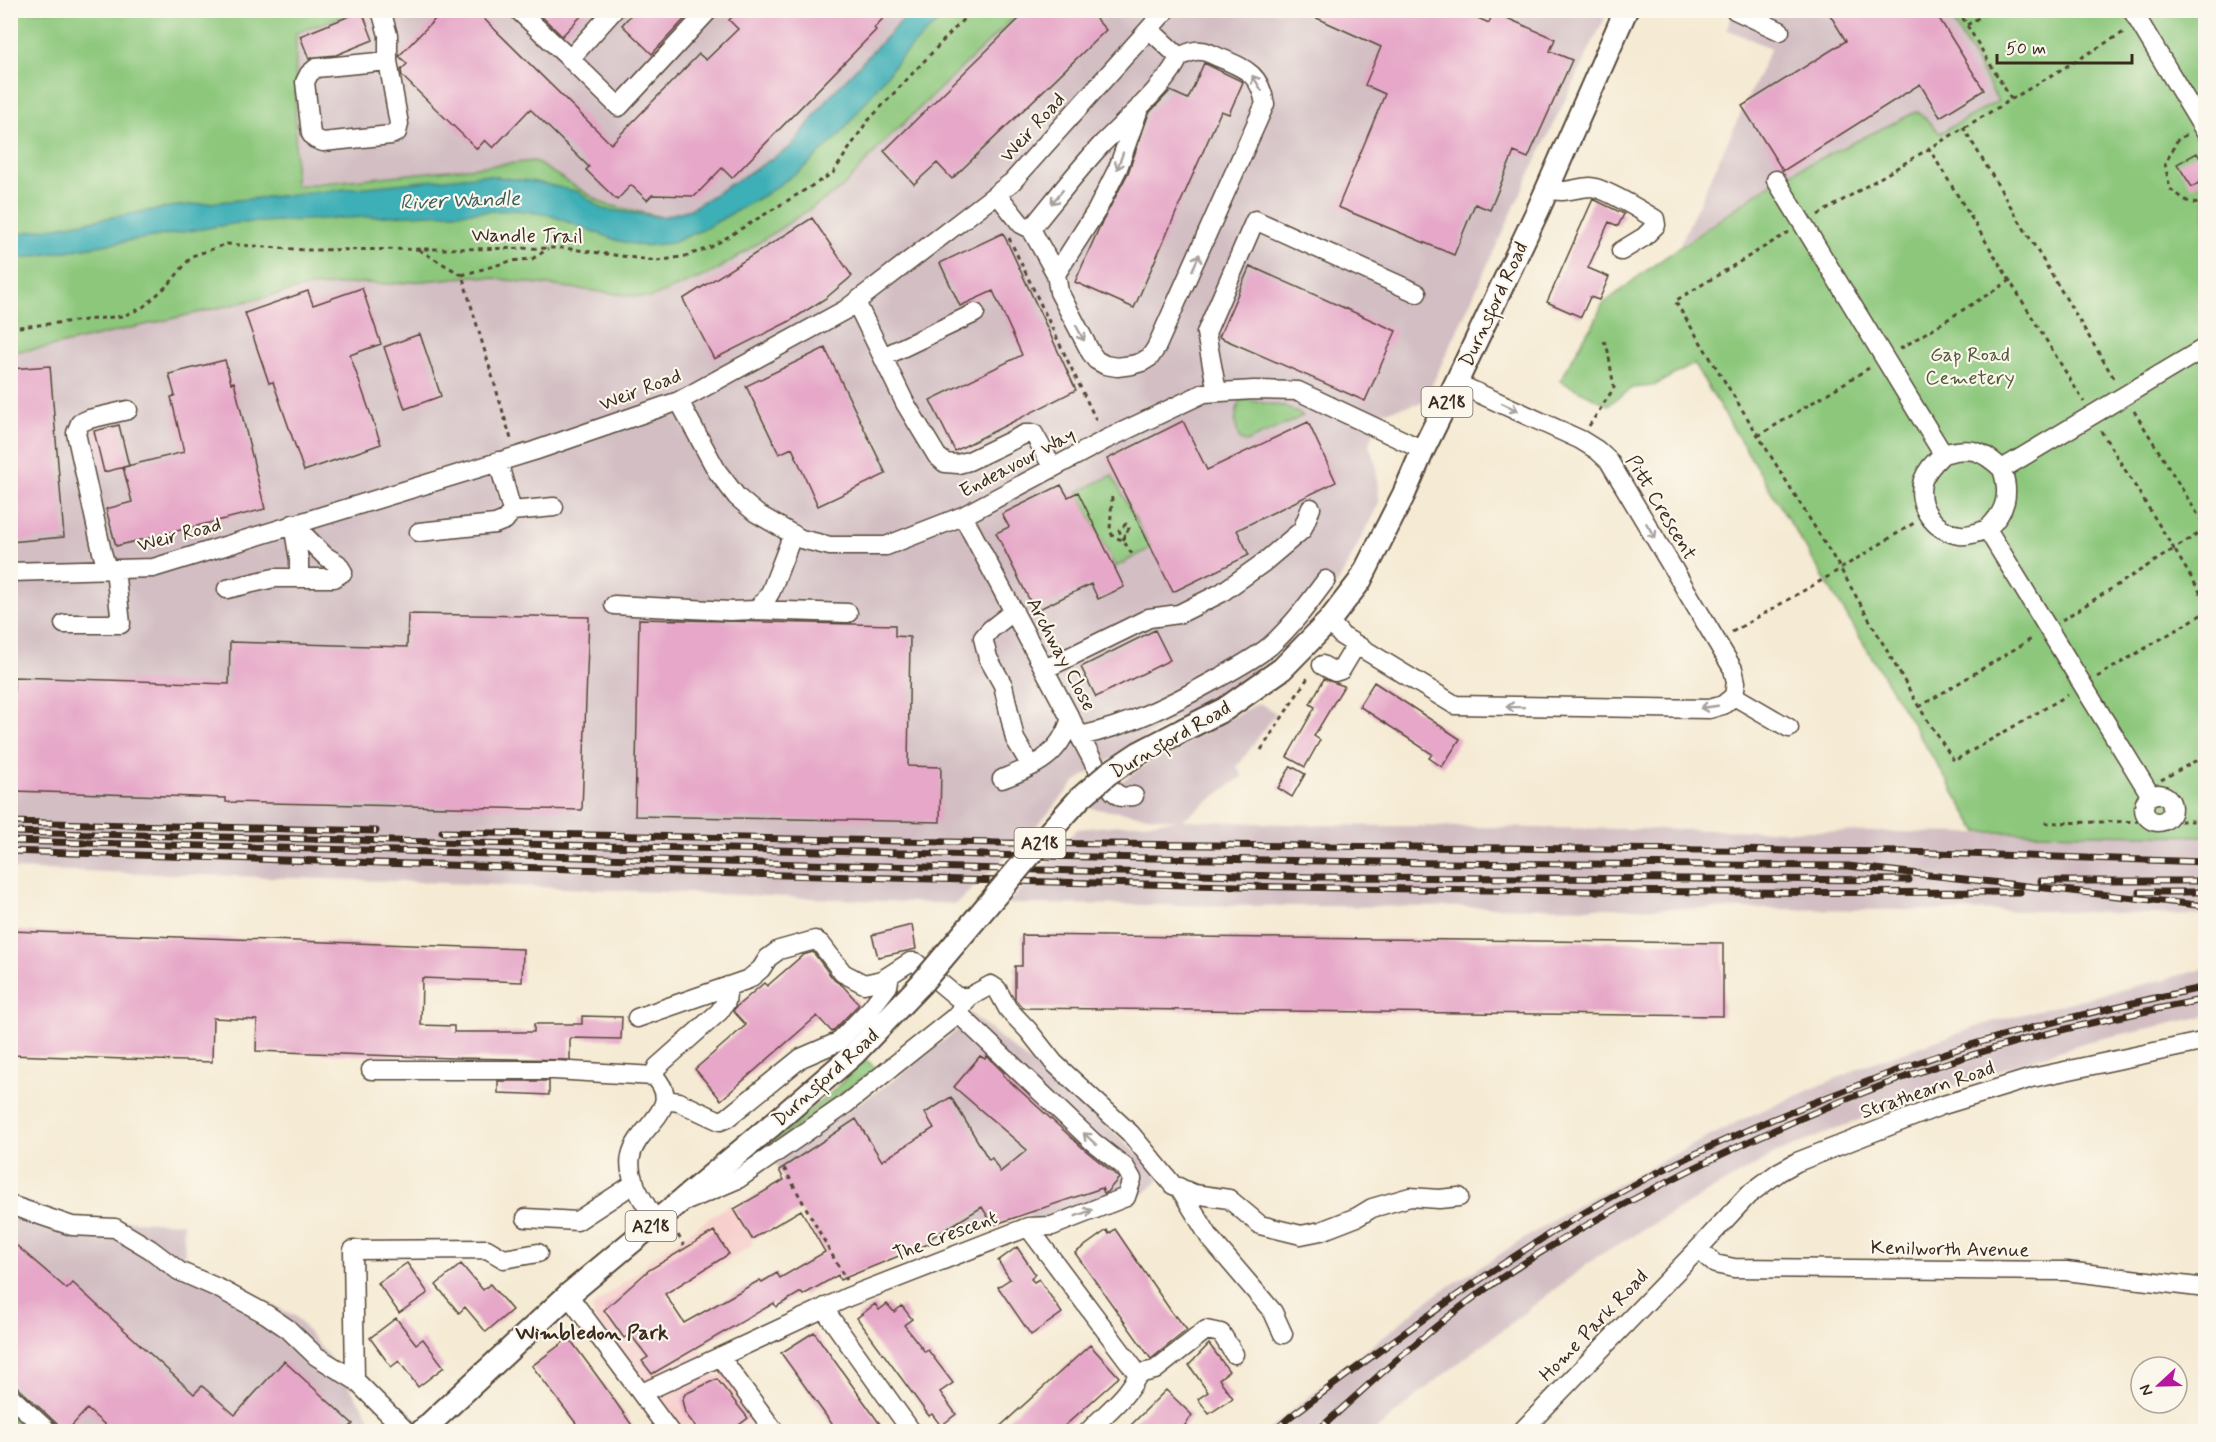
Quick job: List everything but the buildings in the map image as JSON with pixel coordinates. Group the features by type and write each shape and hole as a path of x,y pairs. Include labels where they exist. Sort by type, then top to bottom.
{"main road":[{"name":"Durnsford Road","path":"421,1431 568,1295 854,1054 905,1002 1080,798 1139,753 1226,709 1282,669 1329,621 1360,581 1404,494 1547,189 1626,10"}],"street":[{"path":"381,10 388,35 388,61 399,124 397,132 391,135 322,142 315,139 311,134 305,82 309,74 316,68 388,61"},
{"path":"518,10 619,107 709,10"},
{"path":"570,59 614,10"},
{"name":"Weir Road","path":"10,572 153,568 498,461 679,401 845,310 1012,182 1166,10"},
{"path":"1735,10 1780,31"},
{"path":"2135,16 2203,129"},
{"path":"1150,30 1179,57"},
{"path":"997,194 1021,224 1030,229 1056,274 1059,292 1096,360 1105,365 1117,367 1142,362 1150,357 1156,348 1265,104 1263,91 1257,80 1248,70 1202,51 1191,52 1179,57 1176,64 1140,106 1100,146 1030,229"},
{"path":"1056,274 1103,199 1118,168 1140,106"},
{"path":"1776,180 1943,454"},
{"path":"1547,189 1564,192 1592,187 1630,204 1655,219 1656,225 1644,237 1621,251"},
{"path":"1217,392 1206,333 1255,220 1418,293"},
{"path":"856,302 905,403 937,456 945,463 958,464 969,461 1025,434 1034,435 1053,468"},
{"path":"884,357 975,313"},
{"path":"2002,469 2205,347"},
{"name":"Pitt Crescent","path":"1456,383 1581,440 1598,450 1609,461 1733,669 1736,682 1734,696"},
{"name":"Endeavour Way","path":"679,401 717,471 737,497 756,513 801,539 830,546 886,546 963,516 1106,440 1204,393 1298,390 1423,450"},
{"path":"64,624 121,624 111,569 102,552 76,433 80,423 89,419 128,410"},
{"path":"1958,450 1974,450 1989,457 2002,469 2006,482 2006,502 1997,521 1987,529 1974,534 1961,535 1947,532 1927,514 1922,496 1923,481 1930,466 1943,454 1958,450"},
{"path":"498,461 512,511"},
{"path":"419,532 495,524 505,520 512,511 554,507"},
{"path":"1044,669 1149,618 1179,614 1221,593 1263,563 1302,530 1311,508"},
{"name":"Archway Close","path":"963,516 1094,763 1113,791 1121,797 1134,796"},
{"path":"227,589 274,578 334,578 343,572 338,564 325,556 293,524"},
{"path":"293,524 299,560 299,578"},
{"path":"1987,529 2149,792 2169,798 2172,807 2169,816 2157,821"},
{"path":"755,610 765,601 771,591 792,534"},
{"path":"1080,736 1106,730 1174,703 1230,672 1268,647 1300,616 1326,580"},
{"path":"614,604 730,611 848,613"},
{"path":"1014,611 991,628 983,638 988,658 1003,685 1015,739 1031,766"},
{"path":"1329,621 1342,636 1455,705 1709,709 1723,705 1734,696 1789,728"},
{"path":"1318,667 1335,672 1341,670 1356,645"},
{"path":"1002,779 1031,766 1053,752 1066,735 1071,719"},
{"path":"637,1018 749,979 761,969 768,958 779,950 815,940 822,944 843,973 864,984 882,980 910,962 915,962 957,997 969,997 991,986 997,989 1008,1009 1054,1063 1130,1132 1173,1185 1194,1194 1229,1199 1260,1225 1301,1235 1321,1231 1357,1217 1372,1208 1410,1197 1439,1199 1459,1197"},
{"path":"665,1100 679,1102 720,1121 727,1118 801,1058 838,1042 871,1008 888,986 890,975"},
{"path":"654,1076 657,1067 719,1012 726,1002 728,986"},
{"path":"674,1207 738,1179 842,1107 956,1016 969,997"},
{"path":"956,1016 962,1017 1094,1142 1125,1167 1132,1179 1126,1197 1052,1226 1028,1227"},
{"name":"Strathearn Road","path":"1698,1249 1748,1195 1797,1162 1940,1106 2032,1078 2205,1041"},
{"path":"371,1070 554,1070 654,1076 663,1085 665,1100 655,1120 635,1145 631,1157 631,1168 635,1183 656,1222"},
{"path":"526,1218 577,1221 635,1183"},
{"path":"1179,1187 1210,1238 1273,1312 1283,1335"},
{"path":"10,1205 72,1226 115,1228 150,1248 179,1271 220,1289 288,1329 316,1356 355,1380 407,1431"},
{"name":"The Crescent","path":"642,1394 825,1307 1028,1227 1138,1374"},
{"path":"355,1380 353,1250 487,1249 504,1259 538,1253"},
{"name":"Kenilworth Avenue","path":"1698,1249 1715,1264 1734,1268 2066,1271 2205,1288"},
{"name":"Home Park Road","path":"1521,1431 1698,1249"},
{"path":"568,1295 670,1431"},
{"path":"825,1307 829,1316 912,1431"},
{"path":"1088,1431 1135,1381 1138,1374 1155,1370 1206,1330 1221,1333 1234,1354"},
{"path":"721,1358 776,1431"},
{"path":"10,1396 49,1431"}],"path":[{"name":"Wandle Trail","path":"10,328 123,316 142,308 170,283 192,256 227,244 306,250 564,248 657,261 686,256 711,247 833,172 866,123 972,10"},
{"path":"1958,10 2011,99"},
{"path":"1967,25 1990,10"},
{"path":"1954,761 1919,707 1840,568 1675,301 2011,99 2135,16"},
{"path":"1963,127 2205,529 2174,549"},
{"path":"2203,129 2178,139 2165,164 2170,189 2190,203 2205,204"},
{"path":"1928,147 2205,602"},
{"path":"1004,229 1106,440"},
{"path":"462,275 511,261 532,259 549,248"},
{"path":"417,249 462,275 508,428"},
{"path":"1581,440 1614,388 1608,351 1604,341"},
{"path":"1112,497 1110,531 1113,537 1123,540 1134,557"},
{"path":"1717,640 1927,514"},
{"path":"1123,540 1126,535"},
{"path":"1261,750 1318,667"},
{"path":"2149,792 2205,755"},
{"path":"2045,824 2205,821"},
{"path":"782,1164 846,1280"},
{"path":"678,1235 684,1246"}],"shaded area":[{"path":"357,11 911,11 830,96 791,147 691,209 662,217 604,204 534,161 295,186 296,33"},
{"path":"1021,11 1608,11 1424,402 1382,412 1369,445 1376,464 1379,503 1338,583 1308,621 1273,656 1244,680 1202,703 1076,781 1031,833 956,904 419,882 11,869 11,352 50,347 308,287 362,283 391,284 475,276 650,298 842,188 883,143"},
{"path":"1734,11 1947,11 1998,101 1939,133 1917,112 1776,180 1679,246 1771,48 1726,29"},
{"path":"1259,703 1276,713 1237,767 1243,776 1182,820 1313,825 2205,836 2205,916 2058,911 1007,904 1077,829 1177,820 1089,808 1112,788 1148,763"},
{"path":"2205,969 2205,1016 2086,1042 1886,1109 1772,1155 1598,1256 1416,1396 1375,1431 1262,1431 1268,1430 1431,1298 1579,1204 1741,1120 1869,1064 1991,1022"},
{"path":"970,1013 1120,1137 1153,1169 1160,1179 1144,1194 1067,1221 1044,1234 1027,1212 991,1219 840,1280 773,1160 894,1080 957,1030"},
{"path":"10,1196 79,1219 183,1223 186,1263 295,1316 329,1357 375,1425 374,1431 38,1431 11,1406"},
{"path":"730,1204 754,1244 668,1297 699,1345 716,1377 735,1369 780,1431 685,1431 595,1320 592,1307 647,1265 646,1262"}],"green space":[{"path":"10,11 357,11 296,33 295,186 534,161 604,204 662,217 691,209 791,147 830,96 911,11 1021,11 883,143 842,188 714,272 650,298 475,276 391,284 362,283 308,287 50,347 11,352"},
{"name":"Gap Road Cemetery","path":"1947,11 2205,11 2205,836 1978,832 1694,364 1653,386 1632,388 1608,405 1560,381 1588,331 1592,328 1602,305 1640,275 1776,180 1918,111 1940,133 1998,101"},
{"path":"1241,399 1287,407 1303,416 1246,442 1240,440 1236,424 1237,409"},
{"path":"1112,475 1151,548 1115,567 1078,492"},
{"path":"865,1059 878,1070 861,1079 744,1166 742,1164 830,1094"},
{"path":"11,1406 38,1431 11,1431"}],"water":[{"name":"River Wandle","path":"911,11 949,11 900,58 839,136 805,167 766,194 706,228 672,243 643,246 619,241 549,215 517,210 238,223 11,260 11,235 170,207 484,175 536,182 579,192 602,209 662,217 691,209 791,147 830,96"}],"railway":[{"path":"10,822 376,831"},
{"path":"10,832 984,855 1440,863 1848,866 2206,906"},
{"path":"442,832 999,843 1905,852 2206,862"},
{"path":"10,841 1317,877 1909,880"},
{"path":"10,851 764,875 1266,887 2020,892"},
{"path":"2041,881 2206,881"},
{"path":"2140,892 2206,892"},
{"path":"1273,1432 1291,1416 1486,1275 1608,1199 1696,1154 1815,1102 1947,1053 2065,1019 2206,987"},
{"path":"1316,1432 1424,1337 1507,1274 1555,1243 1605,1215 1735,1148 1816,1112 1942,1064 2067,1029 2206,999"}],"district":[{"name":"Wimbledon Park","path":"592,1332"}]}
